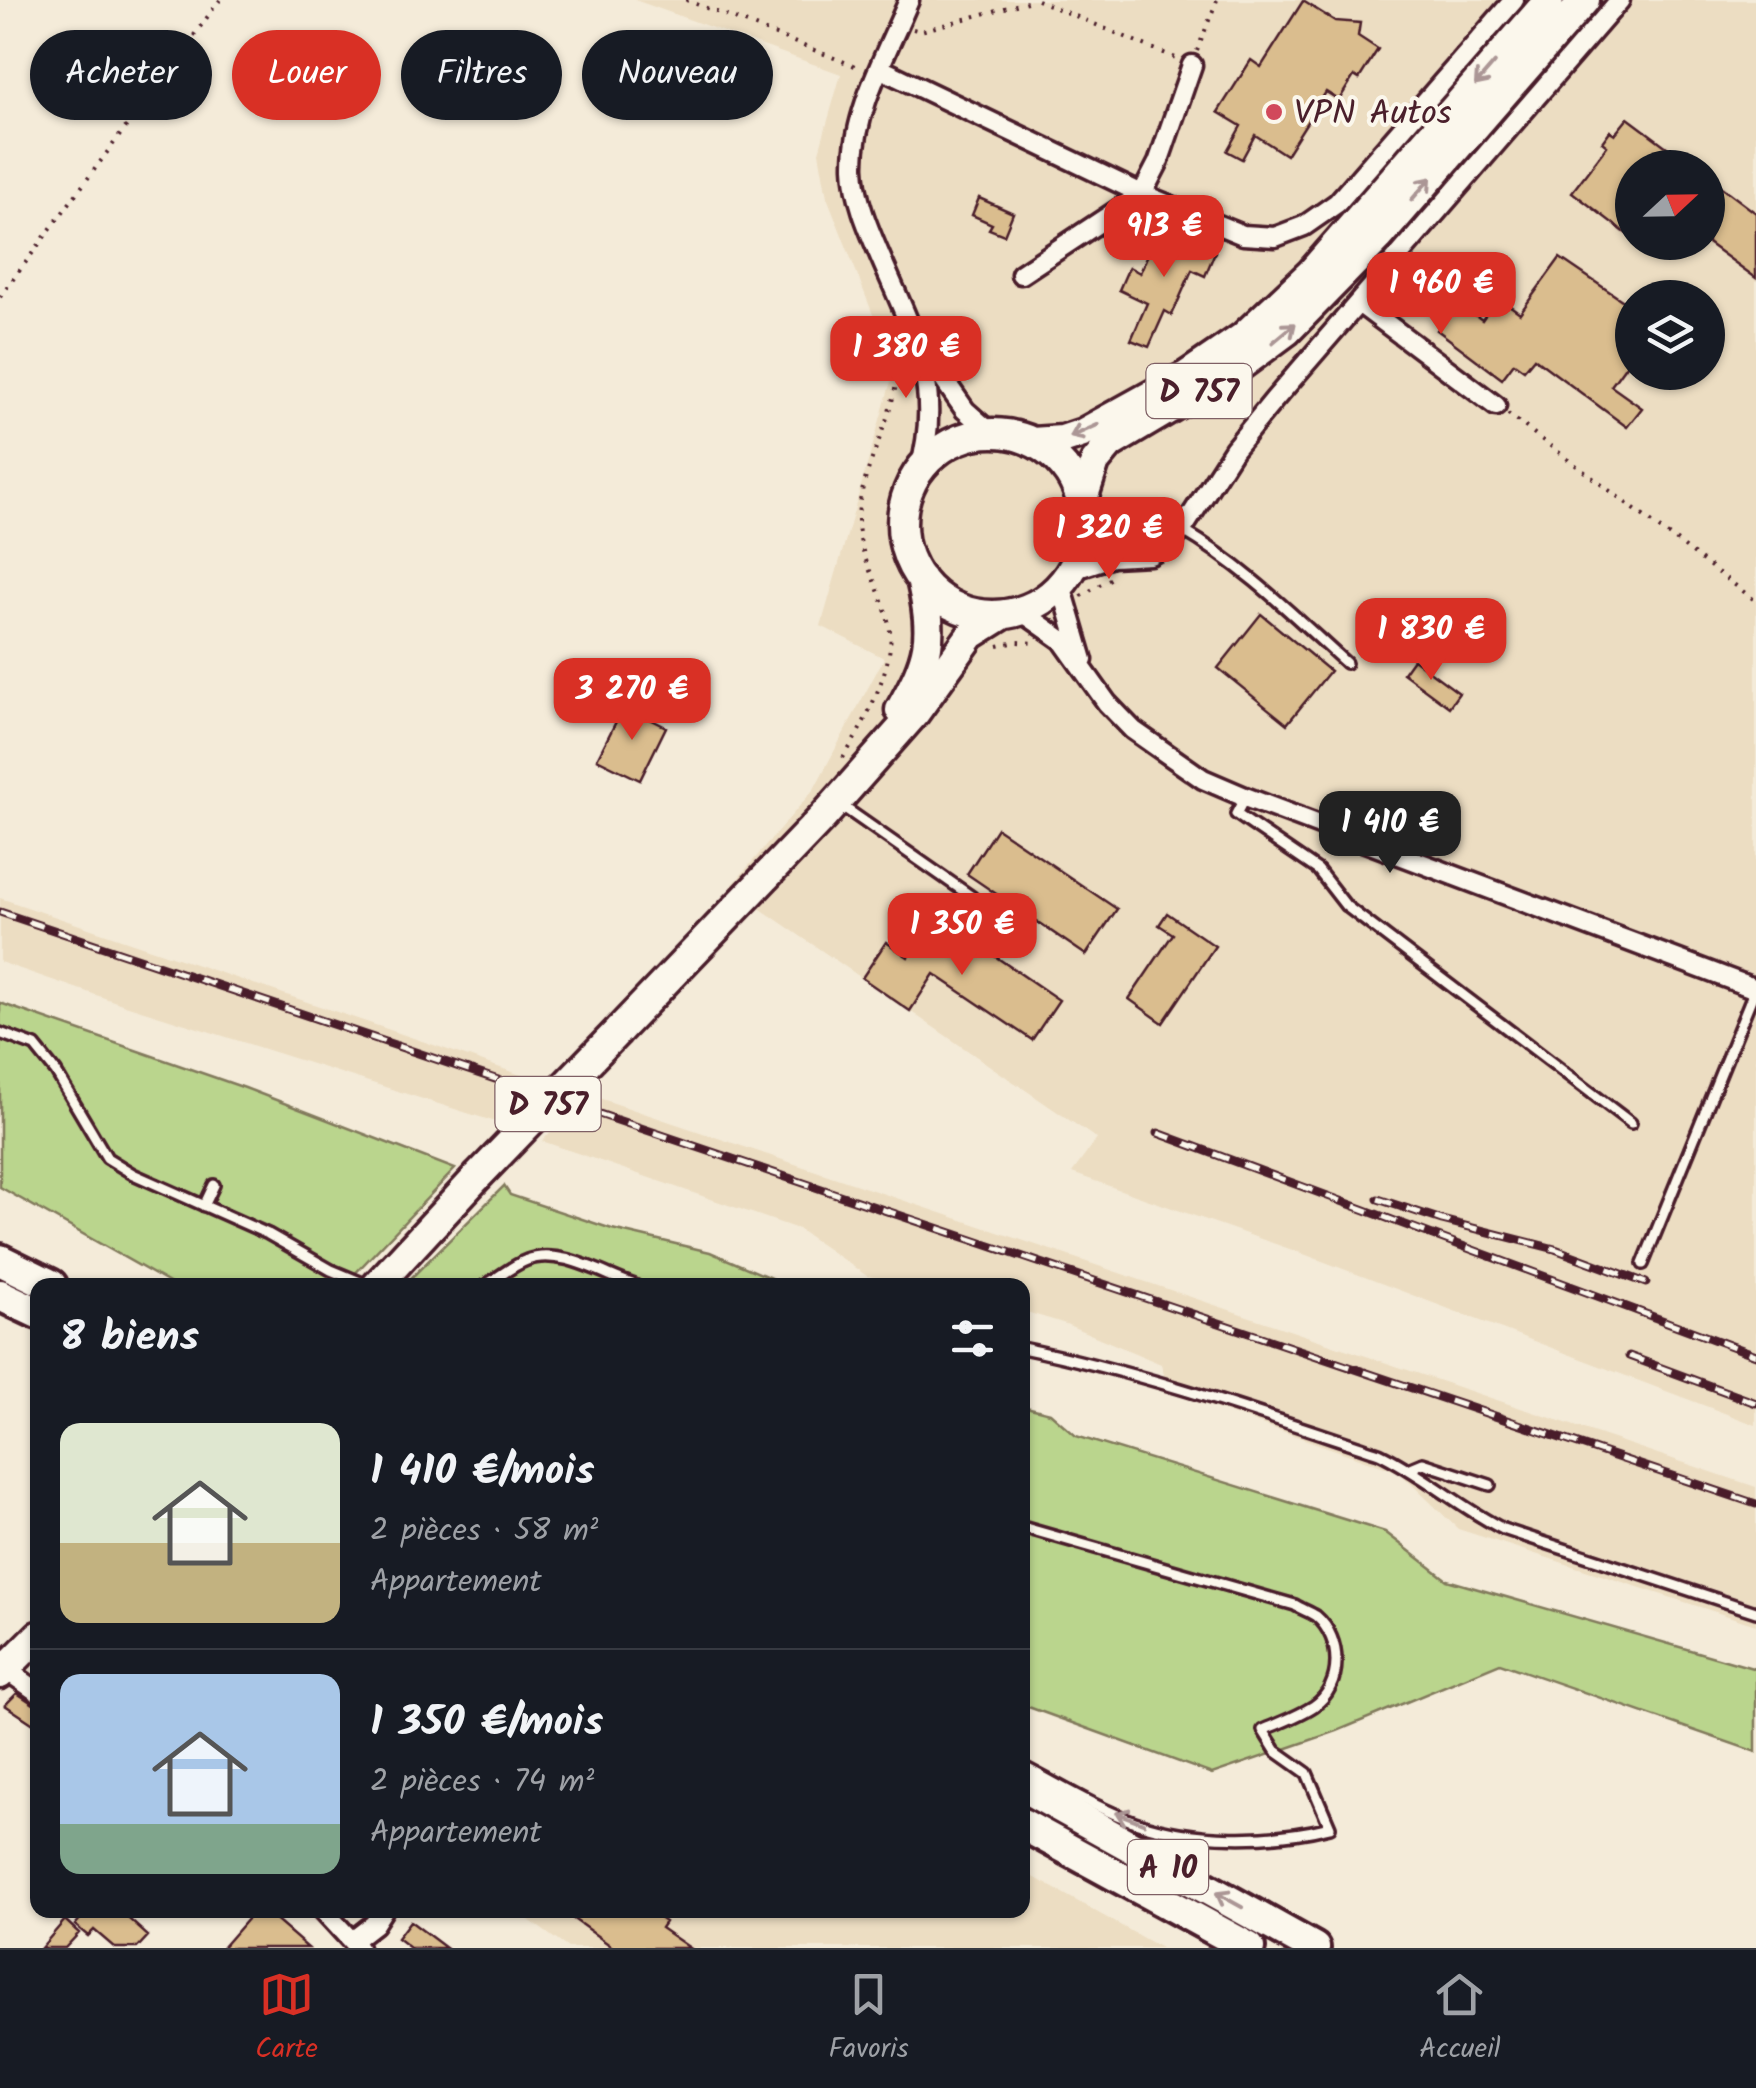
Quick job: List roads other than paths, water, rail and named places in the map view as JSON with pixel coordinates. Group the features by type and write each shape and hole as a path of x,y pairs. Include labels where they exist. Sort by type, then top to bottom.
{"highway":[{"path":"0,1260 37,1278"},
{"path":"0,1295 30,1309"},
{"name":"A 10","path":"1030,1790 1314,1948"},
{"name":"A 10","path":"1030,1828 1249,1948"}],"main road":[{"name":"D 757","path":"1083,508 1096,462 1110,444 1247,362 1287,331 1322,280 1548,0"},
{"name":"D 757","path":"1032,442 1062,440 1084,433 1186,376 1322,280 1585,0"},
{"path":"991,432 1032,442 1054,456 1071,477 1083,508 1082,543 1070,588 1012,613 972,612 944,600 921,579 903,536 903,512 920,469 952,442 991,432"},
{"name":"D 757","path":"383,1278 836,802 852,766 903,704 927,653 930,616 921,579"},
{"name":"D 757","path":"852,766 915,712 971,635 1012,613"},
{"path":"3,1672 30,1644"}],"street":[{"path":"909,0 856,141 854,168 868,228 913,334 931,408 928,443 920,469"},
{"path":"879,73 1142,194 1243,235 1275,237 1304,226 1338,203 1514,0"},
{"path":"1088,675 1070,588 1094,560 1143,554 1168,545 1182,530 1234,449 1620,0"},
{"path":"1021,274 1142,194 1158,162 1192,65"},
{"path":"1359,303 1496,406"},
{"path":"913,334 964,410 991,432"},
{"path":"1083,508 1097,528 1143,554"},
{"path":"1012,613 1052,630 1132,730 1203,779 1756,989"},
{"path":"3,1672 30,1687"},
{"path":"330,1918 355,1944 378,1918"}],"lane":[{"path":"1182,530 1204,542 1265,590 1346,663"},
{"path":"1245,798 1236,814 1318,870 1346,906 1632,1123"},
{"path":"836,802 972,897"},
{"path":"1644,1264 1756,989"},
{"path":"0,1033 35,1046 56,1072 107,1158 133,1174 268,1234 350,1278"},
{"path":"204,1206 214,1186"},
{"path":"497,1278 524,1260 542,1256 563,1259 616,1278"},
{"path":"1030,1350 1092,1362 1179,1387 1379,1453 1411,1468 1467,1510 1503,1529 1756,1612"},
{"path":"1411,1468 1423,1463 1490,1485"},
{"path":"1030,1529 1295,1605 1315,1615 1330,1633 1337,1653 1327,1694 1314,1706 1263,1730 1276,1751 1307,1773 1330,1826 1253,1837 1179,1832 1136,1822 1030,1770"}],"railway":[{"path":"0,912 1756,1504"},
{"path":"1158,1133 1756,1355"},
{"path":"1378,1199 1555,1249 1646,1283"},
{"path":"1629,1356 1756,1403"}],"place":[{"name":"VPN Autos","path":"1274,112"}]}
